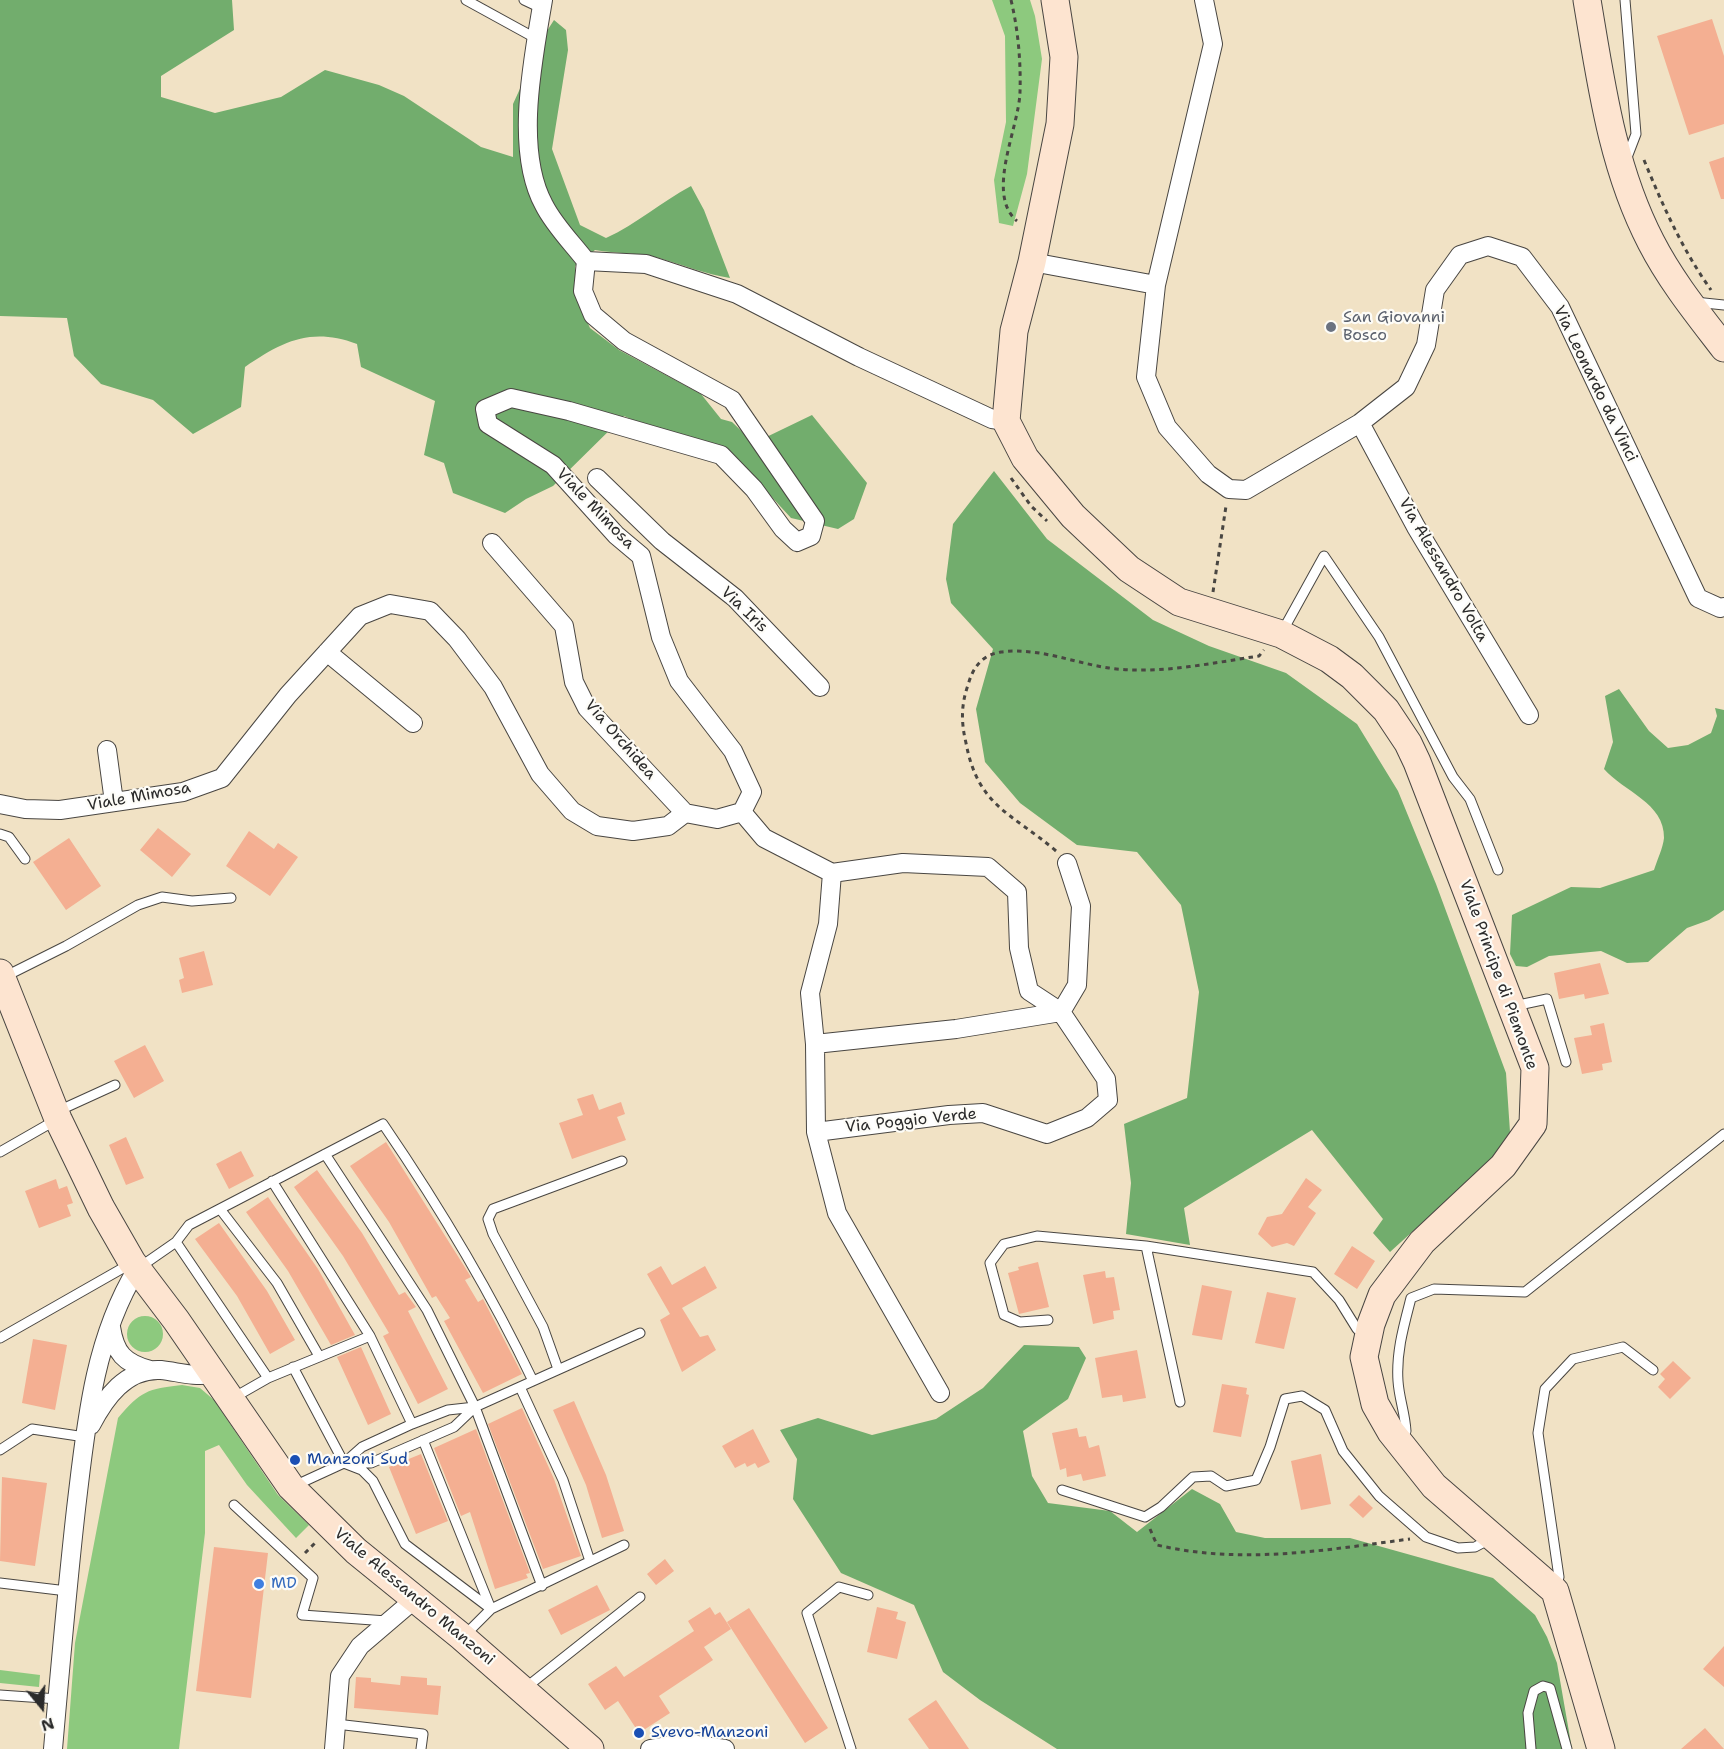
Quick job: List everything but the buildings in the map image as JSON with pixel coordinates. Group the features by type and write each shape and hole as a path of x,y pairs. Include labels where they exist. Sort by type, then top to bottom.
{"street":[{"path":"542,4 526,130 531,174 544,206 586,261 646,264 737,294 859,357 992,419 1006,421 1014,331 1032,262 1060,124 1064,57 1055,0"},
{"path":"1204,0 1214,44 1156,285 1146,377 1167,427 1208,474 1229,489"},
{"path":"1587,0 1606,115 1621,173 1651,243 1687,300 1724,348"},
{"name":"Via Leonardo da Vinci","path":"1229,489 1246,489 1360,423 1406,387 1426,345 1435,290 1460,255 1488,246 1522,257 1560,307 1698,598 1720,608 1724,607"},
{"name":"Viale Mimosa","path":"586,261 583,291 593,315 624,341 732,400 815,521 811,536 797,542 783,529 754,489 721,455 568,411 511,398 485,409 488,424 553,465 615,535 640,556 661,637 679,681 733,752 752,792 742,812"},
{"path":"1032,262 1156,285"},
{"name":"Viale Principe di Piemonte","path":"1006,421 1025,458 1072,516 1141,578 1179,602 1281,634 1329,659 1352,676 1397,726 1417,762 1535,1068 1533,1124 1503,1167 1422,1242 1382,1295 1371,1324 1364,1357 1375,1404 1391,1432 1434,1486 1555,1591"},
{"name":"Via Alessandro Volta","path":"1360,423 1416,528 1529,716"},
{"name":"Via Iris","path":"597,478 662,541 735,598 820,687"},
{"path":"640,556 662,541"},
{"name":"Via Orchidea","path":"492,543 564,626 574,682 587,708 684,813"},
{"name":"Viale Mimosa","path":"0,804 25,809 60,810 183,792 222,778 288,695 360,616 390,604 430,611 457,639 493,687 540,774 572,811 597,826 633,831 668,826 684,813"},
{"path":"327,652 413,723"},
{"path":"107,750 114,802"},
{"path":"684,813 717,819 742,812 764,838 832,873 828,924 810,993 815,1044 816,1132 837,1213 940,1393"},
{"name":"Via Poggio Verde","path":"816,1132 949,1114 983,1113 1047,1134 1087,1118 1108,1100 1106,1079 1060,1012 1029,991 1019,948 1017,891 988,867 903,863 832,873"},
{"path":"815,1044 956,1029 1060,1012 1077,985 1081,906 1067,863"},
{"name":"Viale Alessandro Manzoni","path":"1,975 57,1115 101,1208 135,1266 291,1487 332,1528 590,1749"},
{"path":"53,1749 84,1437 97,1364 120,1296 135,1266"},
{"path":"111,1325 114,1345 123,1359 150,1370 195,1377 212,1374"},
{"path":"84,1437 113,1390 127,1380 150,1370"},
{"path":"1555,1591 1601,1749"},
{"path":"334,1749 340,1676 360,1646 415,1599"},
{"path":"650,1749 683,1743 724,1749"}],"lane":[{"path":"466,0 537,39"},
{"path":"524,0 542,4"},
{"path":"1621,173 1636,134 1625,0"},
{"path":"1687,300 1723,306"},
{"path":"1281,634 1324,556 1378,637 1453,777 1470,799 1498,870"},
{"path":"0,834 9,837 25,859"},
{"path":"1,975 66,946 138,905 162,897 192,901 231,898"},
{"path":"1512,1006 1547,999 1566,1062"},
{"path":"0,1152 57,1115 115,1084"},
{"path":"0,1338 176,1242 189,1225 383,1124 432,1197 491,1298 533,1381"},
{"path":"1391,1432 1406,1431 1406,1413 1398,1382 1401,1335 1412,1298 1434,1289 1525,1292 1724,1134"},
{"path":"325,1154 427,1310 474,1407 542,1586"},
{"path":"558,1369 543,1327 492,1234 488,1219 493,1209 622,1161"},
{"path":"272,1181 370,1336 412,1424"},
{"path":"220,1209 277,1283 319,1356"},
{"path":"1048,1320 1020,1322 1004,1315 990,1263 1004,1244 1037,1236 1146,1246 1313,1272 1339,1300 1356,1329 1371,1324"},
{"path":"176,1242 268,1378"},
{"path":"1146,1246 1180,1402"},
{"path":"291,1487 344,1463 362,1447 412,1424 448,1410 474,1407 640,1333"},
{"path":"230,1400 268,1378 370,1336"},
{"path":"1555,1591 1559,1576 1538,1433 1545,1389 1573,1359 1623,1347 1653,1370"},
{"path":"293,1367 344,1463 362,1470 373,1480 405,1544 491,1609"},
{"path":"520,1387 563,1480 590,1561"},
{"path":"1062,1490 1145,1517 1161,1507 1193,1477 1211,1476 1226,1486 1256,1480 1270,1447 1285,1400 1302,1396 1325,1410 1343,1451 1378,1496 1426,1537 1458,1548 1475,1548 1492,1538"},
{"path":"344,1463 372,1463 454,1427 474,1407"},
{"path":"0,1450 32,1429 84,1437"},
{"path":"423,1440 491,1609"},
{"path":"234,1505 313,1578 302,1616 392,1621"},
{"path":"462,1637 491,1609 624,1545"},
{"path":"0,1583 67,1591"},
{"path":"851,1749 807,1613 839,1587 868,1595"},
{"path":"522,1690 640,1597"},
{"path":"1531,1749 1528,1713 1534,1690 1543,1686 1550,1688 1567,1749"},
{"path":"0,1695 58,1699"},
{"path":"336,1724 423,1734 421,1749"}],"path":[{"path":"1011,0 1015,17 1020,93 1003,179 1004,199 1010,215 1021,224 1023,213"},
{"path":"1642,155 1666,214 1686,253 1723,306"},
{"path":"1010,476 1031,506 1055,529"},
{"path":"1210,612 1229,489"},
{"path":"1067,863 1046,842 996,805 983,791 975,775 961,725 964,696 976,665 985,657 1022,652 1081,660 1108,668 1144,670 1259,656 1267,646 1256,644"},
{"path":"1145,1517 1157,1545 1194,1554 1245,1556 1306,1554 1426,1537"},
{"path":"296,1562 332,1528"}],"green space":[{"path":"0,0 232,0 234,30 161,76 161,97 215,113 281,97 325,70 379,85 404,96 481,147 513,157 513,104 545,34 554,20 566,30 568,50 552,149 580,225 606,238 691,186 704,210 730,278 650,256 595,250 575,266 576,297 590,328 619,350 701,394 721,419 732,422 754,443 812,415 867,483 854,519 838,529 791,518 746,469 624,416 553,486 526,499 505,513 453,493 444,463 424,455 435,401 361,367 357,344 341,339 311,337 298,339 259,358 245,367 241,407 193,434 153,400 101,384 74,356 67,318 0,316"},
{"path":"992,0 1030,0 1042,59 1027,174 1013,226 999,223 994,180 1006,122 1005,36"},
{"path":"994,471 1047,539 1153,620 1209,646 1286,673 1357,724 1398,791 1436,884 1506,1073 1510,1132 1488,1163 1390,1252 1373,1233 1383,1219 1312,1130 1184,1208 1190,1245 1126,1234 1131,1183 1124,1124 1187,1098 1199,992 1181,905 1137,852 1077,845 1020,803 985,762 976,709 993,649 951,603 946,579 953,524"},
{"path":"1619,689 1649,731 1668,748 1688,745 1711,733 1717,716 1715,708 1724,710 1724,910 1709,920 1687,928 1648,962 1627,963 1601,951 1549,956 1527,967 1516,966 1510,954 1512,915 1571,887 1600,888 1654,870 1664,838 1658,816 1642,799 1604,769 1613,742 1605,696"},
{"path":"145,1316 158,1321 163,1334 158,1347 145,1352 132,1347 127,1334 132,1321"},
{"path":"1024,1345 1079,1347 1086,1358 1068,1399 1023,1431 1032,1476 1048,1503 1110,1511 1137,1532 1192,1489 1220,1504 1236,1532 1265,1538 1350,1538 1493,1578 1535,1615 1547,1637 1557,1663 1572,1749 1057,1749 980,1700 943,1672 914,1605 841,1573 793,1499 797,1459 780,1430 818,1418 872,1435 936,1419 983,1388"},
{"path":"182,1385 200,1388 214,1400 278,1495 309,1525 296,1538 247,1485 219,1445 205,1451 205,1533 179,1749 67,1749 75,1643 118,1418 133,1402 146,1393 160,1388"},
{"path":"0,1670 40,1675 39,1687 0,1683"}],"place":[{"name":"San Giovanni Bosco","path":"1331,327"},
{"name":"Manzoni Sud","path":"295,1460"},
{"name":"MD","path":"259,1584"},
{"name":"Svevo-Manzoni","path":"639,1733"}]}
